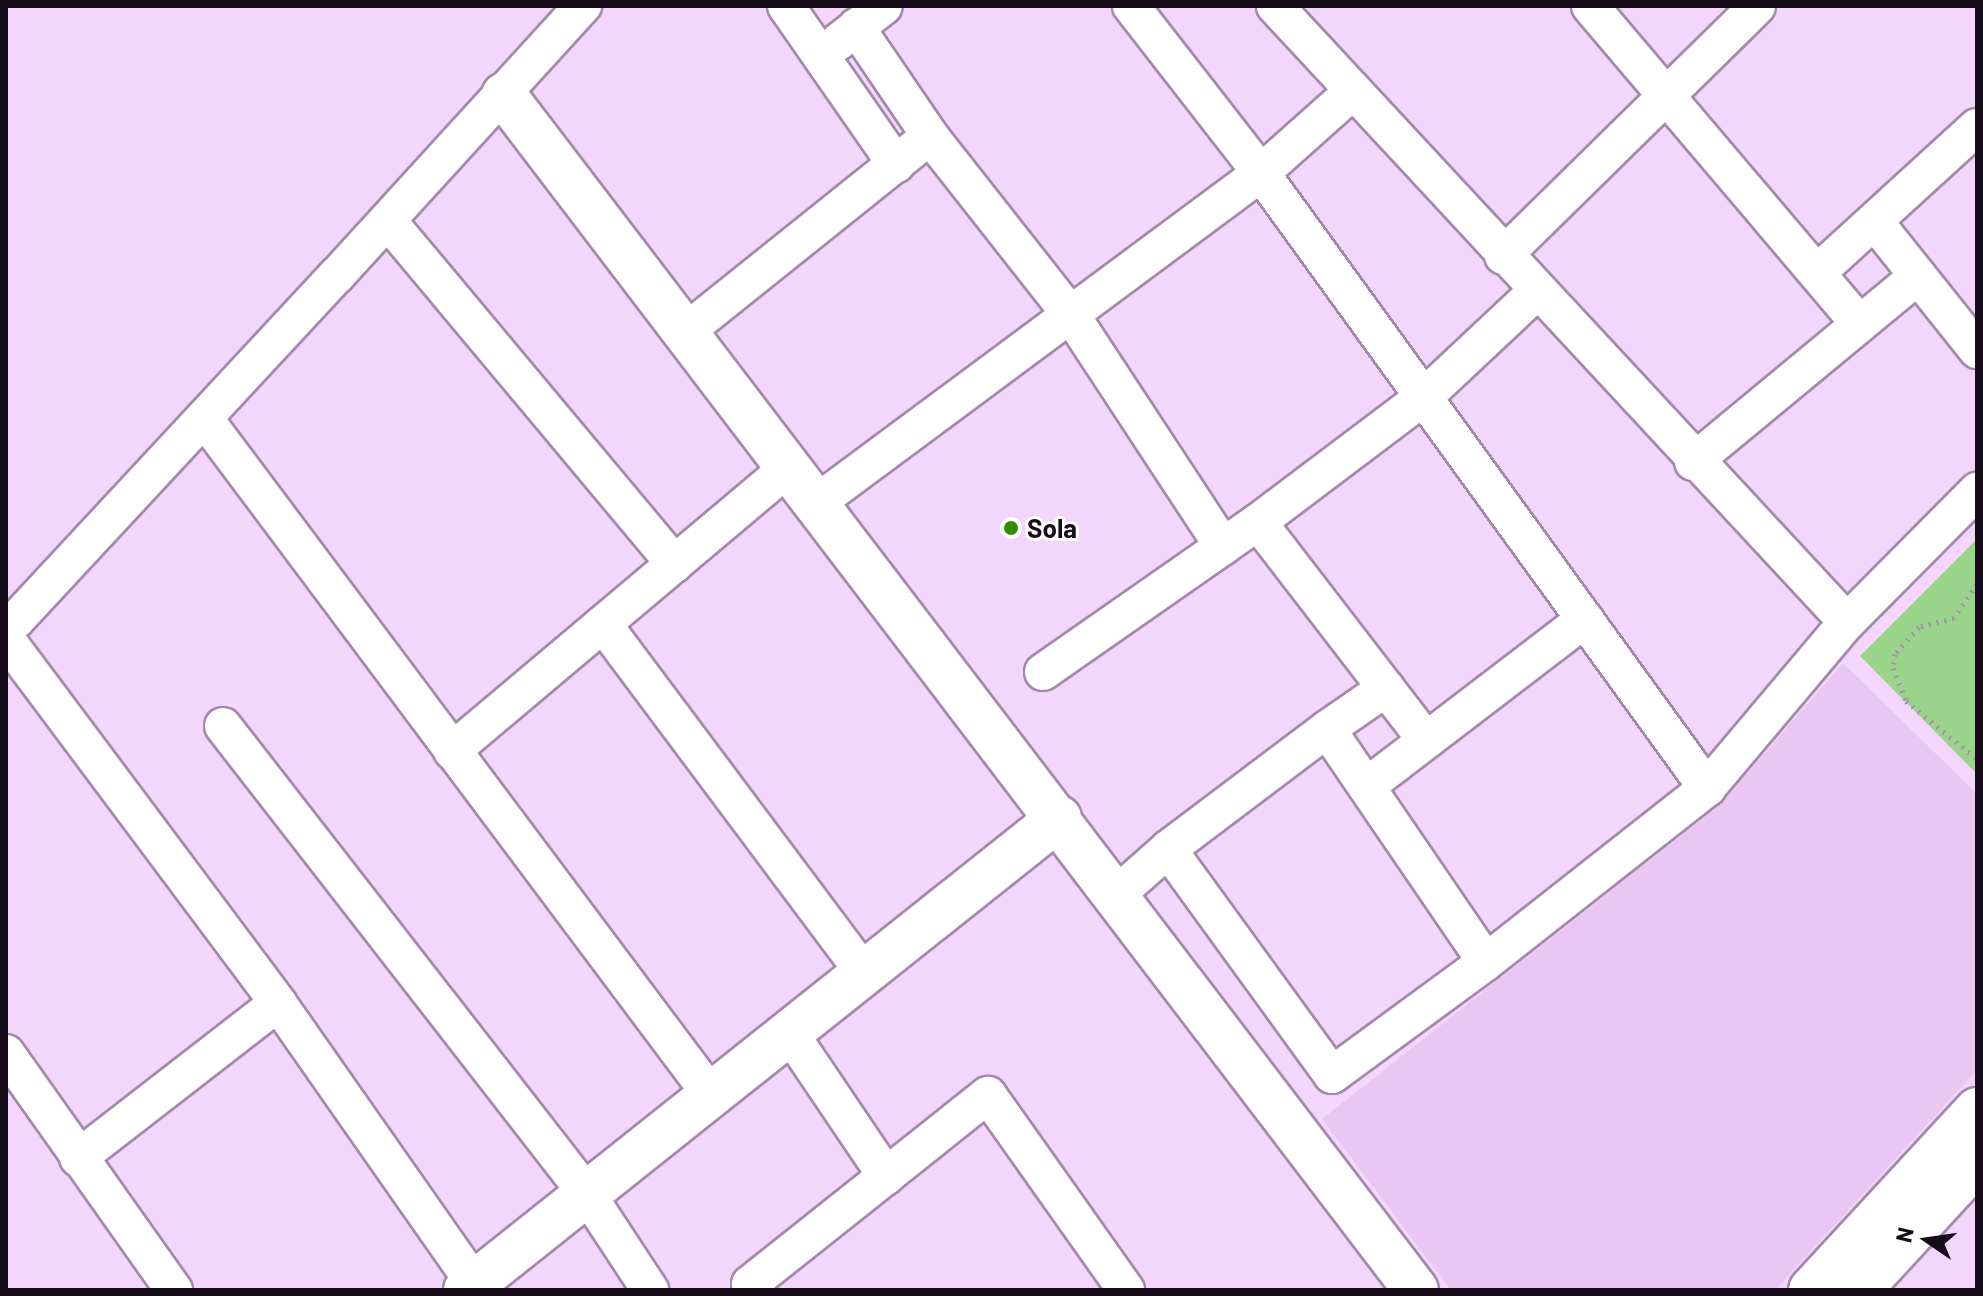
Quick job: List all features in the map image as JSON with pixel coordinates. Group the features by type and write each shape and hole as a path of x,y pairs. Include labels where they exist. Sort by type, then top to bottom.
{"street":[{"path":"6,625 16,620 388,221 583,6"},
{"path":"786,6 896,164"},
{"path":"1131,6 1261,173 1707,788"},
{"path":"1590,6 1858,322"},
{"path":"1503,256 1757,6"},
{"path":"1285,10 1352,92 1693,462 1847,622"},
{"path":"821,56 870,17 930,136 1071,315 1223,546"},
{"path":"815,504 1261,173 1352,92"},
{"path":"504,95 787,469 1059,818 1416,1290"},
{"path":"1818,272 1977,127"},
{"path":"684,333 930,136"},
{"path":"388,221 675,564"},
{"path":"1875,222 1977,350"},
{"path":"1693,462 1858,322 1918,276"},
{"path":"1043,672 1258,522 1424,397 1536,292"},
{"path":"204,418 711,1095"},
{"path":"452,751 787,469"},
{"path":"1168,849 1332,1075 1486,962 1707,788 1847,622 1977,491"},
{"path":"1258,522 1426,740"},
{"path":"1368,785 1585,619"},
{"path":"603,624 864,973"},
{"path":"6,639 278,1003 470,1287 1059,818"},
{"path":"1117,894 1168,849 1386,688"},
{"path":"223,726 587,1194 650,1290"},
{"path":"1327,729 1486,962"},
{"path":"78,1158 278,1003"},
{"path":"789,1032 886,1176"},
{"path":"6,1053 174,1290"},
{"path":"754,1290 750,1284 988,1095 1126,1290"},
{"path":"1811,1290 1977,1110"},
{"path":"1859,1290 1977,1162"}],"path":[{"path":"1977,584 1954,618 1919,627 1895,654 1893,668 1906,701 1977,759"}],"shaded area":[{"path":"1843,663 1977,794 1977,1070 1775,1290 1451,1290 1322,1119 1720,805"}],"green space":[{"path":"1977,539 1977,774 1860,656"}],"place":[{"name":"Sola","path":"1011,528"}]}
